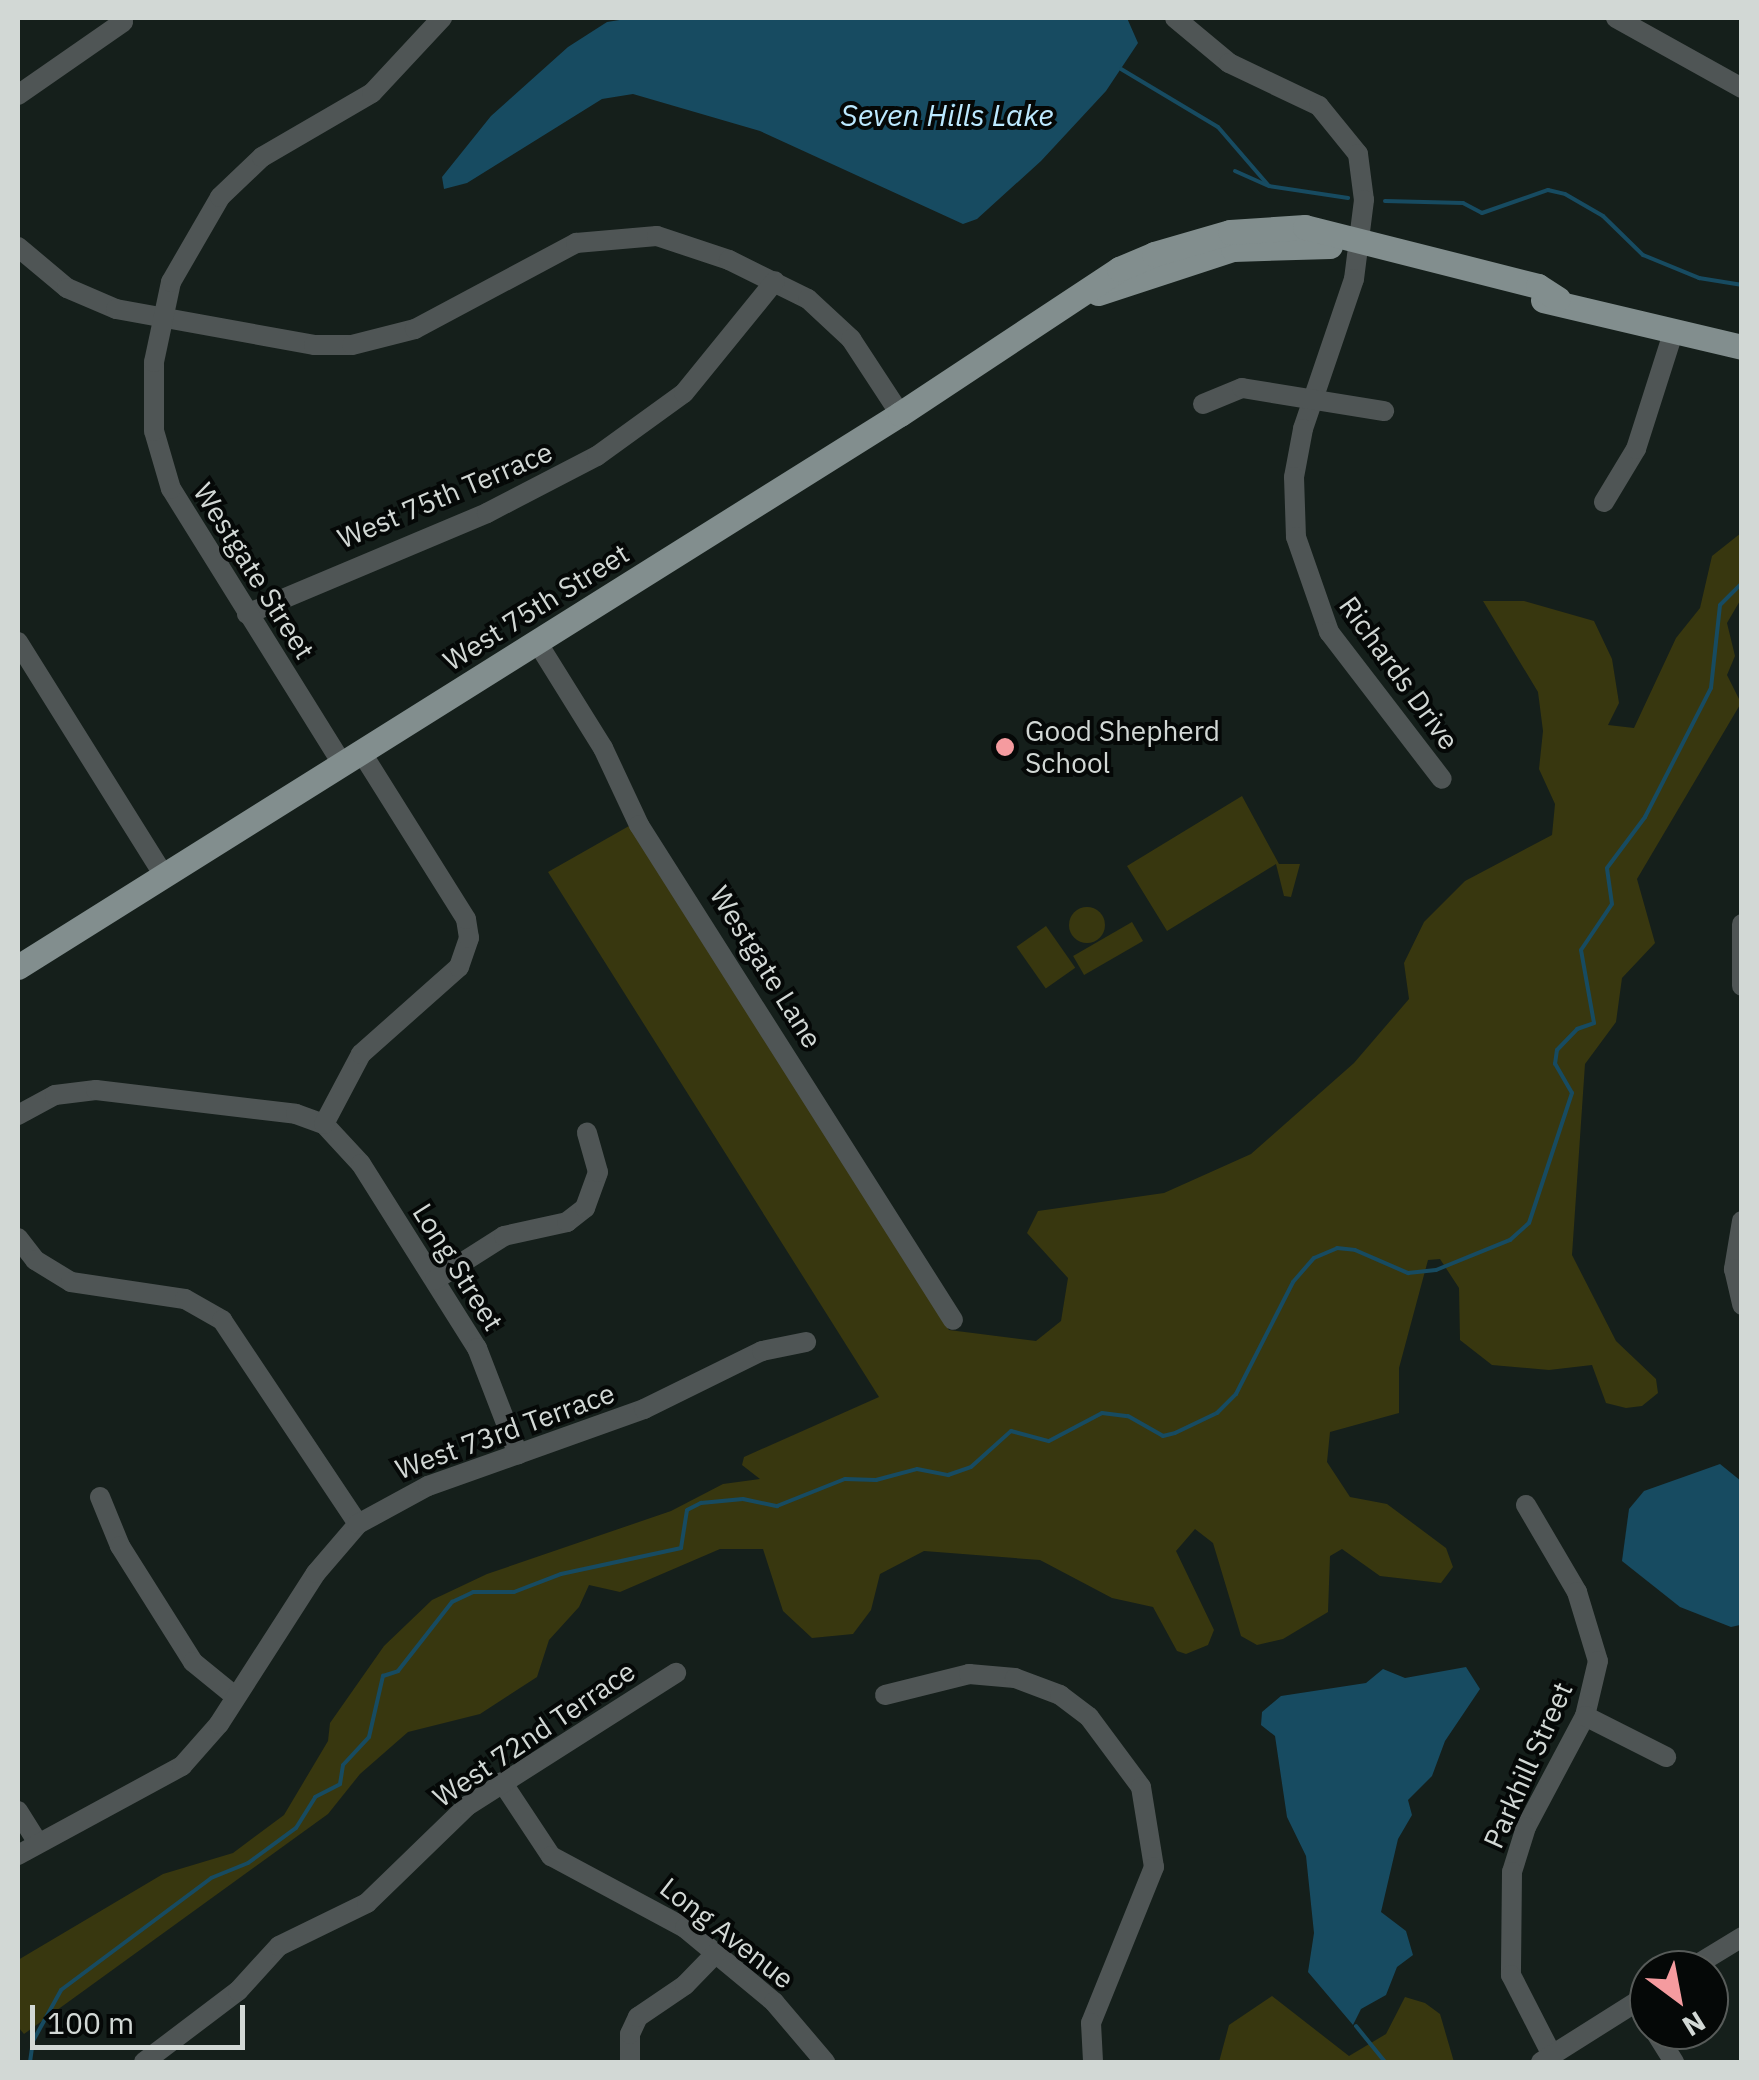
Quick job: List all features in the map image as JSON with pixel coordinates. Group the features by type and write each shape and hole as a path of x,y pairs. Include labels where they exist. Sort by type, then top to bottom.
{"main road":[{"name":"West 75th Street","path":"18,967 900,414 1086,296 1120,269 1206,237 1280,226 1538,286 1558,299 1742,347"}],"street":[{"name":"Westgate Street","path":"324,1124 361,1054 459,968 469,938 466,919 248,614 187,520 160,459 152,401 162,319 183,253 220,197 271,152 372,94 441,18"},
{"name":"Richards Drive","path":"1175,18 1229,63 1336,119 1358,154 1364,178 1359,243 1294,477 1302,569 1329,632 1442,779"},
{"path":"1616,18 1742,88"},
{"path":"18,95 128,19"},
{"path":"18,247 67,288 162,319 314,345 386,338 442,318 557,249 629,235 680,241 808,299 851,338 900,414"},
{"name":"West 75th Terrace","path":"248,614 487,514 622,441 684,392 775,281"},
{"path":"1604,502 1636,449 1674,330"},
{"path":"1203,404 1242,388 1384,411"},
{"path":"18,642 164,876"},
{"name":"Westgate Lane","path":"536,642 603,748 640,825 952,1320"},
{"path":"1742,924 1742,986"},
{"path":"18,1115 55,1095 96,1090 296,1114 324,1124"},
{"name":"Long Street","path":"324,1124 362,1164 476,1348 518,1454"},
{"path":"434,1280 504,1236 567,1222 585,1208 598,1172 587,1133"},
{"path":"1742,1221 1734,1269 1742,1305"},
{"path":"18,1238 35,1260 71,1282 171,1296 222,1320 358,1524"},
{"name":"West 73rd Terrace","path":"18,1855 36,1840 110,1806 182,1766 236,1698 316,1573 358,1524 428,1486 644,1409 762,1351 806,1342"},
{"path":"100,1496 120,1546 192,1662 236,1698"},
{"name":"Parkhill Street","path":"1526,1505 1593,1631 1598,1662 1585,1716 1520,1840 1510,1889 1516,1996 1546,2059"},
{"name":"West 72nd Terrace","path":"151,2061 238,1991 279,1946 367,1903 468,1806 676,1673"},
{"path":"886,1695 969,1674 1030,1684 1089,1717 1141,1788 1154,1867 1091,2023 1093,2062"},
{"path":"1585,1716 1666,1757"},
{"name":"Long Avenue","path":"502,1782 552,1856 661,1910 785,2013 824,2062"},
{"path":"18,1812 36,1840"},
{"path":"630,2062 633,2028 716,1953"},
{"path":"1546,2059 1629,2007"}],"shaded area":[{"path":"1741,533 1741,599 1727,623 1735,656 1727,675 1741,703 1637,879 1655,943 1622,978 1616,1022 1585,1064 1572,1255 1616,1341 1656,1379 1658,1393 1642,1406 1626,1408 1606,1403 1592,1365 1549,1370 1492,1365 1460,1340 1459,1288 1440,1259 1428,1260 1399,1368 1399,1413 1330,1432 1327,1462 1350,1497 1387,1504 1446,1548 1453,1567 1441,1583 1380,1576 1342,1549 1330,1556 1328,1612 1283,1639 1257,1645 1241,1636 1213,1543 1195,1529 1176,1551 1214,1630 1208,1645 1186,1654 1177,1651 1153,1607 1112,1598 1040,1560 924,1551 880,1574 871,1610 853,1634 812,1638 783,1611 763,1549 720,1549 620,1592 589,1585 579,1607 549,1640 537,1677 480,1714 408,1732 360,1774 328,1814 24,2034 18,2027 18,1960 163,1874 233,1853 284,1815 328,1741 330,1723 384,1646 432,1600 487,1574 671,1511 723,1484 760,1479 742,1465 744,1457 879,1397 548,872 629,826 700,928 949,1330 1036,1341 1061,1321 1068,1278 1027,1233 1038,1211 1164,1193 1251,1154 1354,1063 1409,999 1404,963 1424,922 1465,881 1552,835 1555,804 1539,769 1543,731 1538,692 1483,601 1524,601 1594,621 1612,659 1619,703 1608,725 1634,728 1676,638 1700,608 1712,556"},
{"path":"1242,796 1279,864 1300,864 1291,897 1284,896 1276,864 1167,931 1127,866"},
{"path":"1087,907 1100,912 1105,925 1100,938 1087,943 1074,938 1069,925 1074,912"},
{"path":"1132,922 1143,941 1084,975 1073,956"},
{"path":"1046,926 1075,968 1046,988 1017,947"},
{"path":"1272,1996 1349,2056 1386,2034 1405,1997 1425,2003 1440,2014 1454,2062 1219,2062 1229,2025"}],"water":[{"name":"Seven Hills Lake","path":"632,18 1127,18 1138,43 1106,91 1041,161 977,219 963,224 760,131 633,94 602,99 467,183 444,189 442,177 491,116 568,47 607,22"},
{"path":"1720,1464 1741,1481 1741,1611 1740,1625 1731,1627 1680,1607 1622,1561 1629,1509 1644,1491"},
{"path":"1466,1667 1480,1689 1445,1741 1432,1776 1408,1800 1412,1815 1398,1839 1381,1912 1406,1931 1413,1955 1397,1967 1386,1995 1361,2009 1353,2025 1308,1972 1314,1933 1306,1856 1287,1817 1275,1736 1261,1725 1262,1712 1281,1696 1366,1683 1383,1669 1405,1678"}],"waterway":[{"path":"1121,69 1218,127 1269,186 1348,198"},
{"path":"1235,171 1267,185"},
{"path":"1385,201 1463,203 1482,213 1548,190 1565,194 1603,216 1643,255 1699,278 1742,285"},
{"path":"30,2062 33,2041 61,1990 211,1878 248,1863 296,1828 315,1797 340,1784 343,1765 369,1737 383,1676 398,1671 452,1602 473,1592 514,1592 561,1574 681,1548 687,1510 701,1503 743,1499 777,1506 845,1479 876,1480 917,1469 948,1475 971,1467 1011,1431 1049,1441 1102,1413 1128,1416 1163,1436 1175,1433 1217,1413 1236,1394 1293,1282 1314,1258 1337,1248 1355,1250 1408,1273 1436,1270 1510,1240 1529,1223 1572,1093 1555,1064 1557,1050 1577,1029 1594,1023 1581,950 1612,904 1607,868 1645,817 1711,688 1720,605 1742,583"},
{"path":"1356,2026 1385,2062"}],"place":[{"name":"Good Shepherd School","path":"1005,747"}]}
